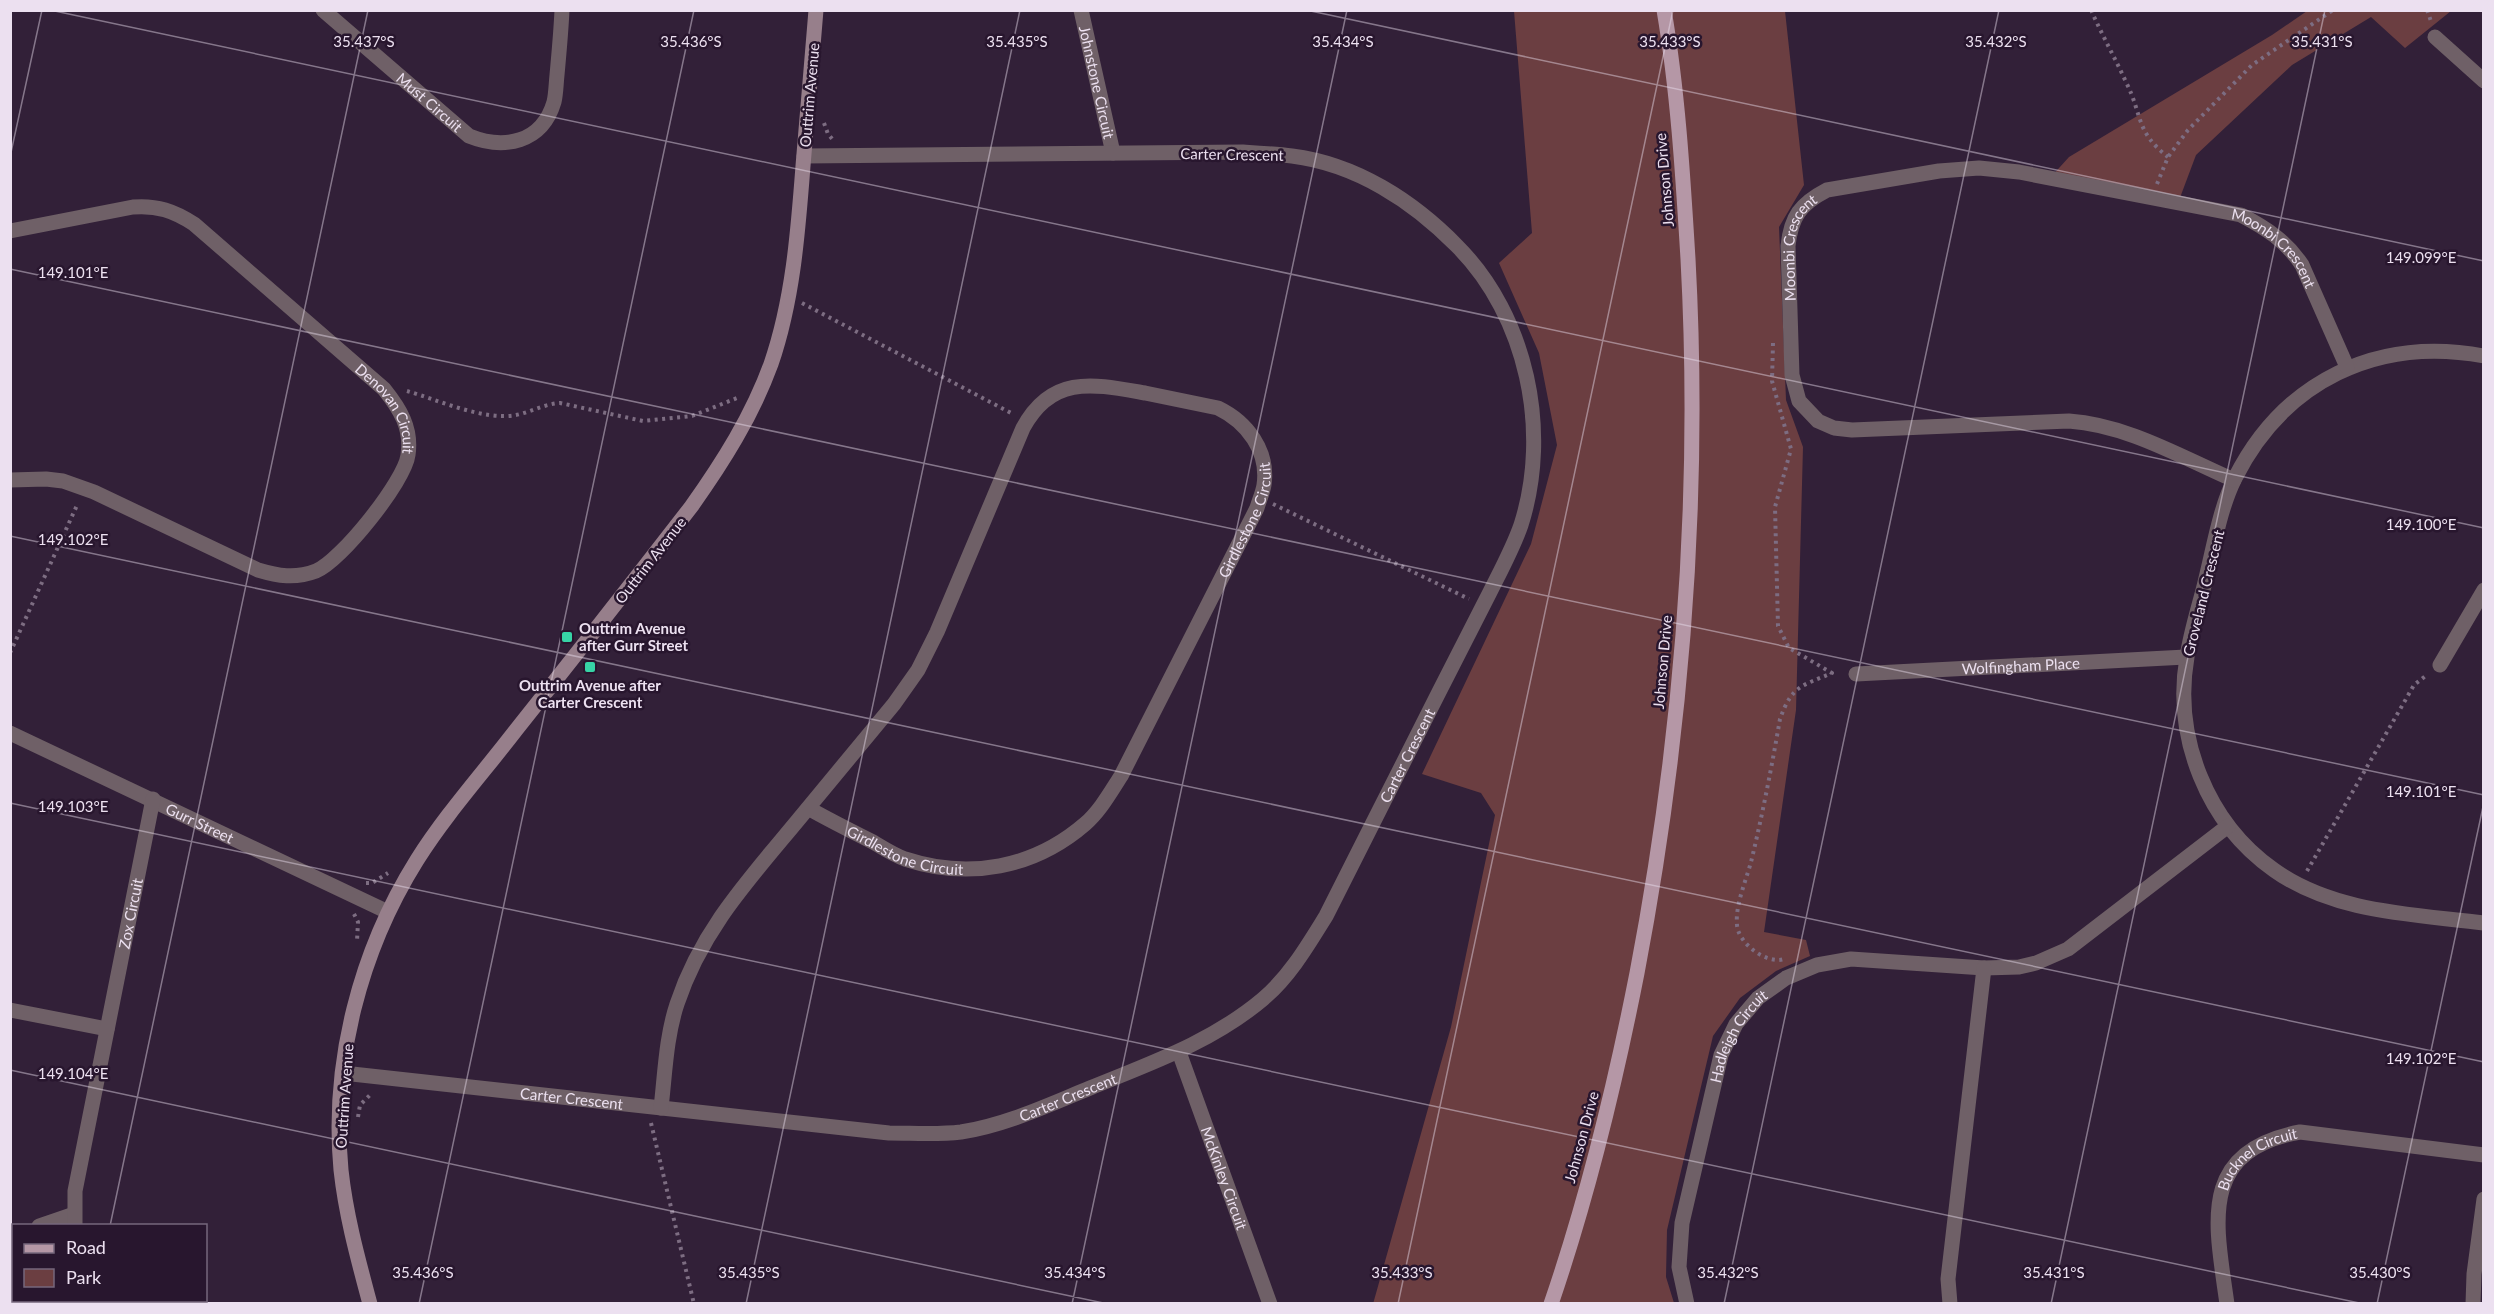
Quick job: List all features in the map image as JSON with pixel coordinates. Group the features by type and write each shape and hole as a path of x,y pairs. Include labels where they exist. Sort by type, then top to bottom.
{"main road":[{"name":"Johnson Drive","path":"1551,1304 1567,1257 1616,1078 1655,877 1680,678 1693,447 1691,315 1683,183 1664,10"}],"street":[{"name":"Must Circuit","path":"323,10 469,136 487,143 506,144 533,133 546,119 554,102 562,10"},
{"name":"Outtrim Avenue","path":"370,1304 351,1234 341,1170 343,1073 349,1031 359,990 388,912 431,839 691,507 729,453 745,424 771,363 789,300 798,235 816,10"},
{"name":"Johnstone Circuit","path":"1082,10 1113,153"},
{"path":"2435,37 2484,81"},
{"name":"Carter Crescent","path":"343,1073 889,1133 936,1134 983,1128 1029,1113 1179,1052 1232,1022 1265,997 1299,959 1326,916 1513,547 1532,472 1533,421 1530,395 1518,346 1497,299 1468,257 1432,220 1390,191 1344,169 1294,156 1243,152 804,156"},
{"name":"Moonbi Crescent","path":"2234,480 2120,431 2095,423 2069,421 1852,430 1834,428 1818,421 1799,401 1792,375 1788,246 1790,228 1798,212 1810,198 1827,190 1939,171 1979,168 2019,172 2241,215 2270,230 2293,252 2302,265 2347,368"},
{"name":"Denovan Circuit","path":"10,231 134,207 176,212 212,240 384,389 400,407 408,430 408,454 405,466 394,487 337,558 316,571 293,577 258,570 84,489 46,479 10,480"},
{"name":"Groveland Crescent","path":"2484,356 2429,350 2387,355 2347,368 2311,387 2279,413 2254,444 2234,480 2223,513 2186,657 2183,702 2189,746 2205,788 2228,826 2242,842 2274,870 2330,899 2371,908 2484,923"},
{"name":"Girdlestone Circuit","path":"654,1107 676,1006 693,961 717,920 808,808 894,704 918,670 938,632 1027,422 1045,399 1078,385 1103,385 1218,408 1241,423 1254,438 1263,461 1264,485 1257,508 1121,776 1099,809 1086,823 1054,847 1018,863 960,870 941,868 903,858 808,808"},
{"path":"2440,665 2484,590"},
{"name":"Wolfingham Place","path":"1856,674 2186,657"},
{"name":"Gurr Street","path":"10,733 388,912"},
{"name":"Zox Circuit","path":"74,1220 75,1191 153,799"},
{"name":"Hadleigh Circuit","path":"1687,1304 1679,1267 1682,1223 1721,1055 1736,1024 1758,998 1786,978 1817,965 1851,959 1984,968 2019,967 2036,963 2068,949 2228,826"},
{"path":"1950,1304 1947,1279 1984,968"},
{"path":"10,1010 107,1029"},
{"name":"McKinley Circuit","path":"1179,1052 1269,1303"},
{"name":"Bucknel Circuit","path":"2227,1304 2217,1231 2217,1204 2232,1168 2251,1149 2274,1137 2300,1132 2484,1155"},
{"path":"2473,1304 2474,1274 2484,1199"},
{"path":"51,1224 74,1220"}],"path":[{"path":"2091,10 2110,54 2127,83 2146,136 2168,157"},
{"path":"2153,198 2168,157 2188,130 2252,65 2333,10"},
{"path":"807,294 806,304 1027,422"},
{"path":"1788,957 1780,960 1766,957 1746,944 1738,934 1736,925 1760,826 1780,719 1785,705 1791,693 1832,673 1789,648 1778,626 1775,507 1791,449 1772,381 1772,347 1778,336 1791,335"},
{"path":"394,400 407,391 467,410 496,416 515,415 549,404 560,403 644,421 692,416 737,398 733,407"},
{"path":"10,653 84,489"},
{"path":"1260,498 1483,606"},
{"path":"2300,885 2414,685 2440,665"},
{"path":"359,883 372,883 387,875 393,866"},
{"path":"357,1124 360,1105 369,1095 377,1092"},
{"path":"654,1107 694,1304"}],"green space":[{"path":"1514,11 1785,11 1804,185 1779,227 1786,400 1803,447 1796,710 1764,932 1806,940 1810,956 1776,971 1740,998 1713,1036 1667,1230 1666,1277 1674,1303 1373,1304 1451,1027 1495,815 1481,793 1422,774 1531,544 1557,445 1539,353 1499,263 1532,233"},
{"path":"2307,11 2451,11 2405,48 2371,17 2292,65 2196,155 2178,203 2050,178 2069,157 2272,35"}],"place":[{"name":"Outtrim Avenue after Gurr Street","path":"567,637"},
{"name":"Outtrim Avenue after Carter Crescent","path":"590,667"}]}
